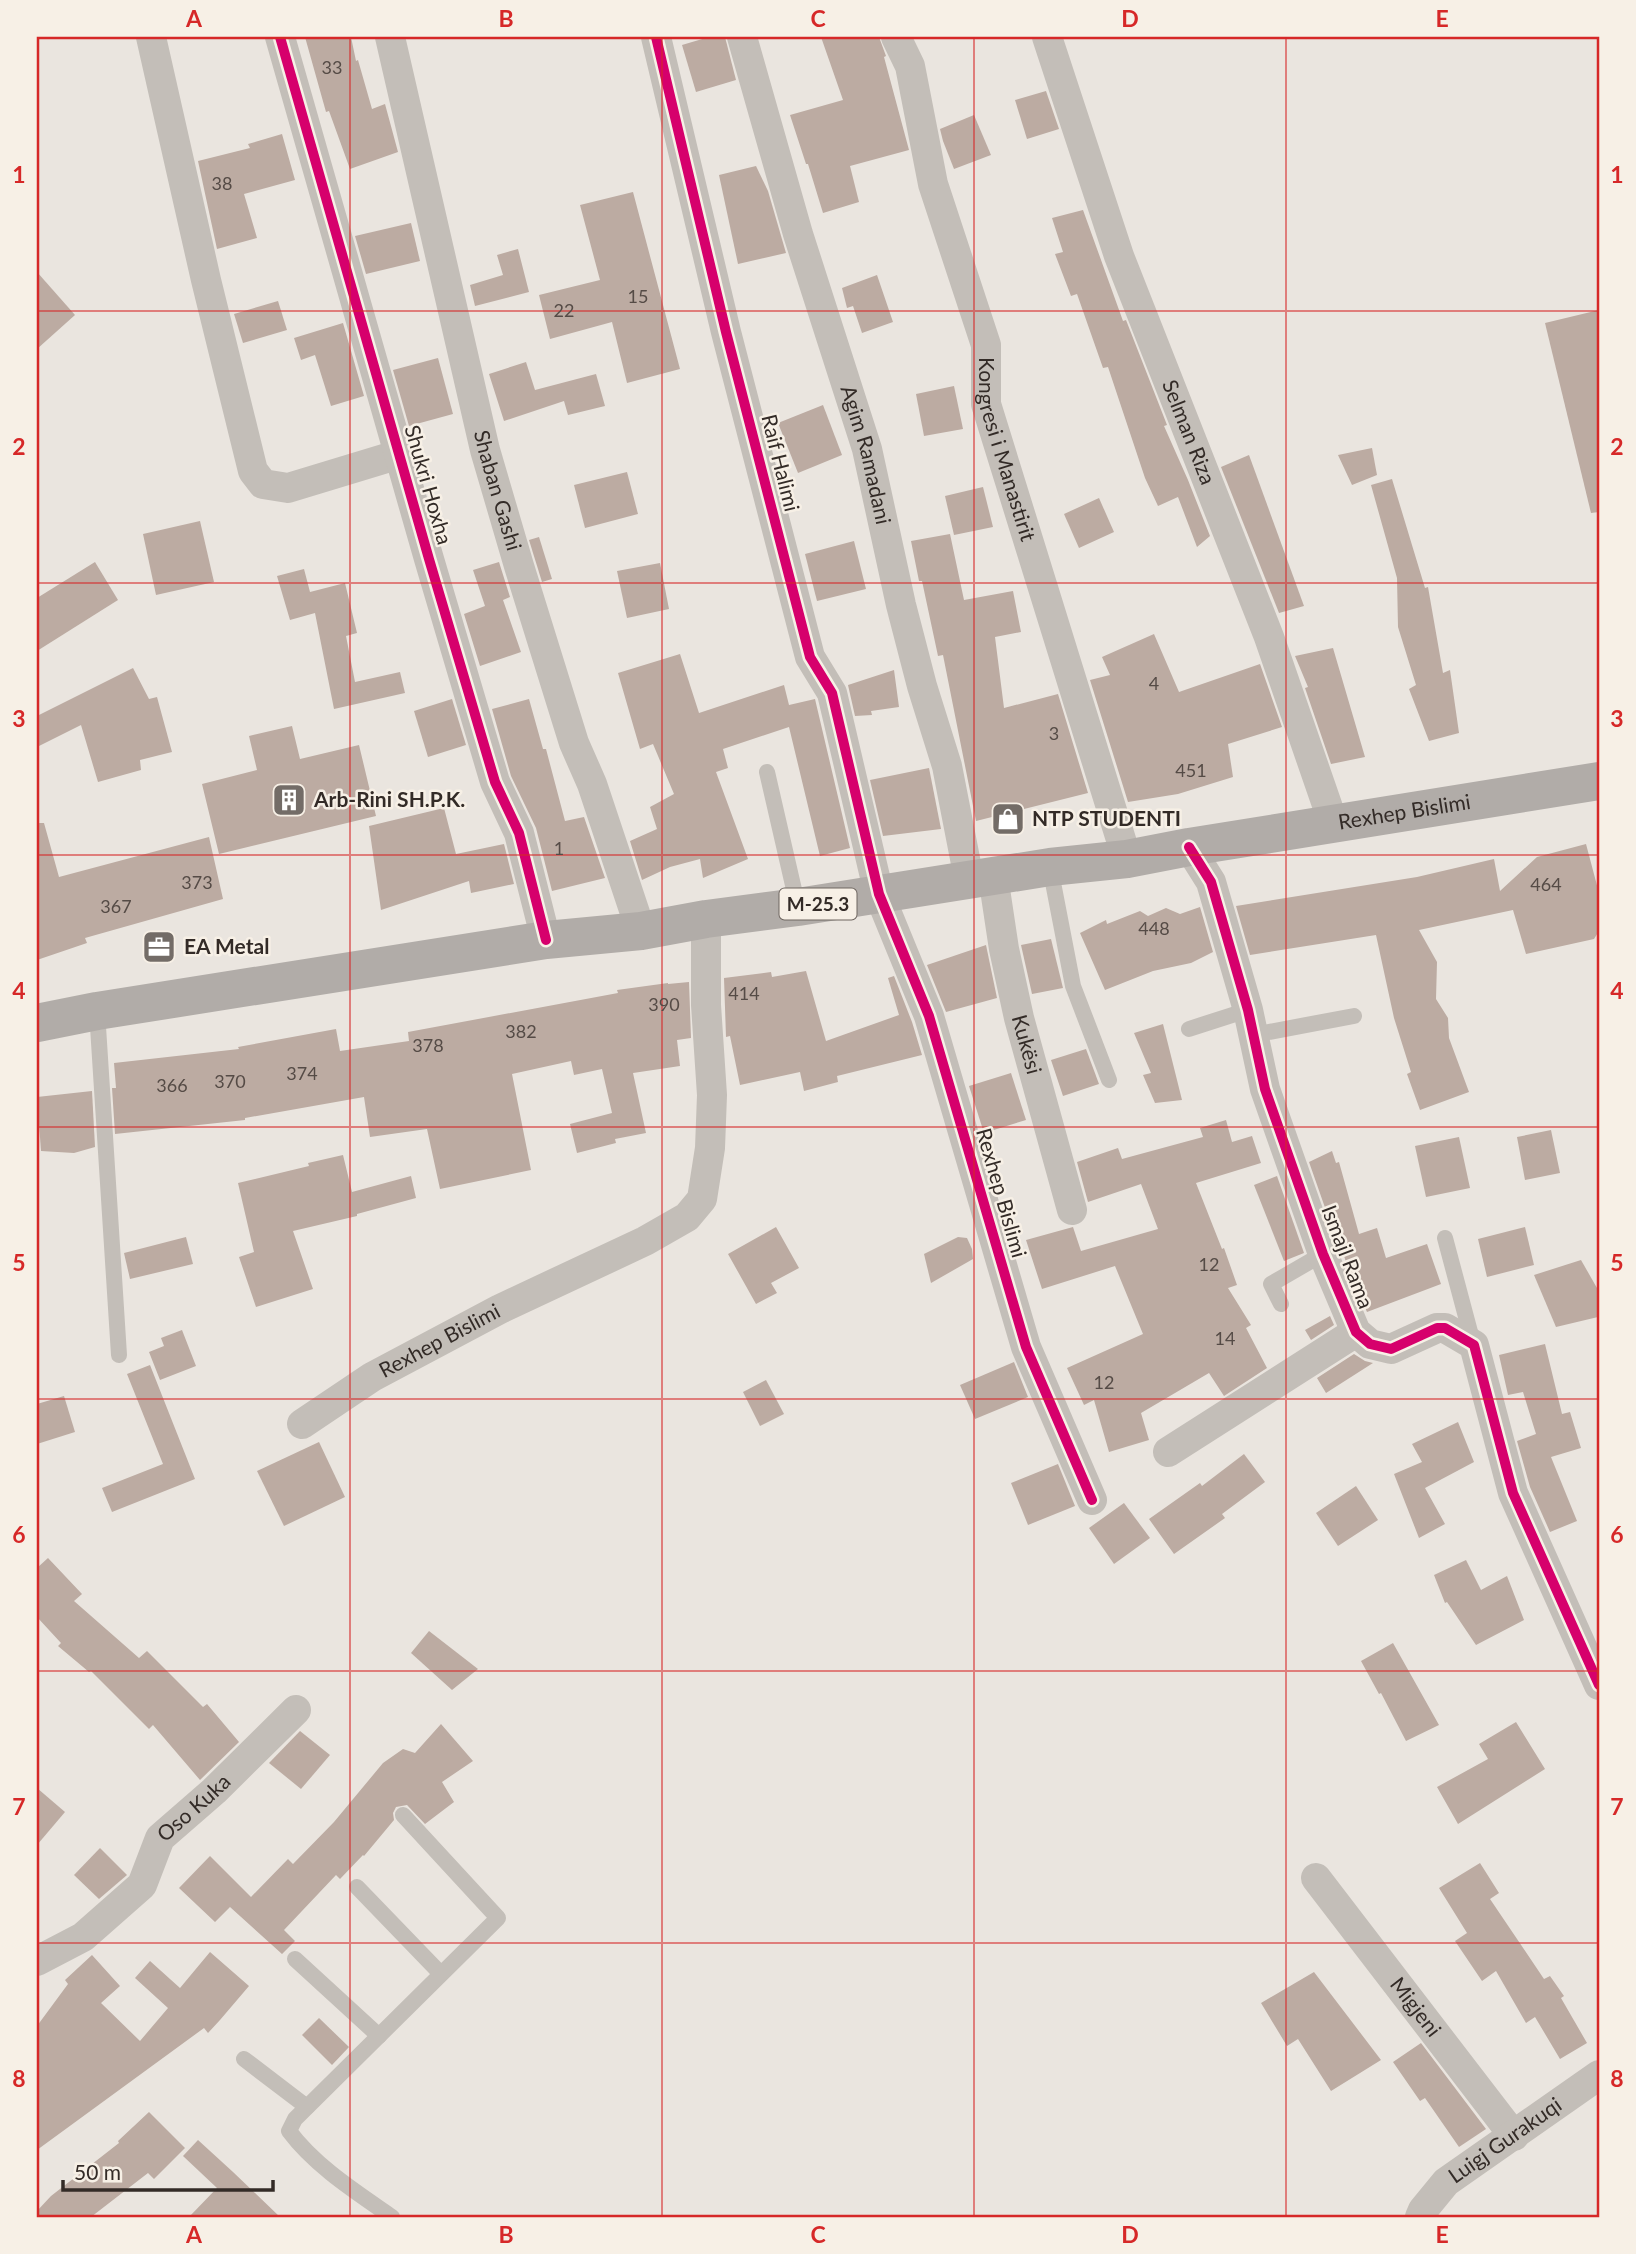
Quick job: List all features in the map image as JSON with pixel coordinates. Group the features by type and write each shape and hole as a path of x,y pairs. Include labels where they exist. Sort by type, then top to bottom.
{"main road":[{"name":"Rexhep Bislimi","path":"37,1023 97,1011 545,940 641,931 1050,867 1127,859 1599,781"}],"street":[{"name":"Shukri Hoxha","path":"151,37 253,471 263,484 288,488 400,454"},
{"name":"Shukri Hoxha","path":"280,37 495,782 519,833 545,940"},
{"name":"Shaban Gashi","path":"390,37 485,450 575,743 592,784 641,931"},
{"name":"Raif Halimi","path":"656,37 726,332 810,657 832,693 879,894"},
{"name":"Agim Ramadani","path":"742,37 798,233 867,449 901,605 922,686 981,878"},
{"name":"Kongresi i Manastirit","path":"897,37 910,66 933,184 986,345 986,404 1127,859"},
{"name":"Selman Riza","path":"1047,37 1119,256 1269,637 1334,825"},
{"name":"Ismajl Rama","path":"1189,847 1211,881 1251,1023 1265,1088 1324,1254 1356,1332 1370,1344 1391,1349 1437,1328 1445,1328 1474,1345"},
{"name":"Kukësi","path":"981,878 1004,948 1019,1018 1072,1210"},
{"name":"Rexhep Bislimi","path":"879,894 929,1016 1026,1347 1092,1500"},
{"name":"Rexhep Bislimi","path":"302,1423 383,1371 500,1309 645,1241 687,1217 702,1199 710,1148 712,1095 706,1005 706,919"},
{"name":"Ismajl Rama","path":"1168,1452 1356,1332"},
{"path":"1474,1345 1513,1493 1599,1685"},
{"name":"Oso Kuka","path":"37,1961 83,1937 142,1885 160,1838 214,1791 296,1710"},
{"name":"Migjeni","path":"1315,1878 1514,2136"},
{"name":"Luigj Gurakuqi","path":"1420,2217 1446,2182 1599,2075"}],"lane":[{"path":"767,772 798,907"},
{"path":"1050,867 1073,986 1109,1080"},
{"path":"97,1011 120,1355"},
{"path":"1189,1029 1354,1016"},
{"path":"1445,1238 1474,1345"},
{"path":"1281,1304 1271,1284 1324,1254"},
{"path":"393,2217 352,2189 299,2144 289,2131 295,2119 498,1918 403,1815"},
{"path":"357,1887 441,1974"},
{"path":"295,1959 379,2036"},
{"path":"244,2059 307,2107"}],"building":[{"path":"305,37 351,37 372,109 385,104 398,152 350,169 329,111 326,112"},
{"path":"709,37 725,37 736,80 696,92 682,45"},
{"path":"821,37 879,37 909,150 850,166 859,202 823,213 790,115 843,100"},
{"path":"1046,91 1059,129 1027,139 1015,100"},
{"path":"974,115 991,155 954,169 940,129"},
{"path":"282,134 295,180 244,194 257,238 217,249 198,161 250,148 248,144"},
{"path":"756,166 768,191 786,253 738,264 719,175"},
{"path":"633,192 680,369 627,383 612,322 550,339 539,295 600,280 580,205"},
{"path":"1083,210 1123,321 1126,320 1167,425 1164,426 1210,536 1197,547 1178,497 1158,506 1145,478 1108,367 1103,368 1077,294 1071,296 1055,254 1063,252 1052,218"},
{"path":"411,223 420,261 366,274 355,236"},
{"path":"518,249 529,292 475,306 470,285 503,275 497,255"},
{"path":"37,272 75,315 37,349"},
{"path":"877,275 893,322 862,333 853,306 847,308 842,288"},
{"path":"278,301 287,330 243,343 234,314"},
{"path":"1599,310 1599,512 1591,513 1545,323"},
{"path":"343,323 364,396 331,406 315,355 301,360 294,338"},
{"path":"438,358 453,414 409,426 393,370"},
{"path":"526,362 535,390 596,374 605,406 568,415 564,401 504,421 489,374"},
{"path":"954,386 963,429 924,436 916,394"},
{"path":"823,405 842,455 798,473 778,423"},
{"path":"1372,448 1377,475 1352,485 1338,455"},
{"path":"1249,455 1304,606 1279,613 1221,467"},
{"path":"627,472 638,514 585,528 574,485"},
{"path":"1392,479 1425,588 1428,587 1443,673 1450,670 1459,733 1429,741 1409,689 1416,685 1398,627 1397,578 1371,485"},
{"path":"983,487 993,527 954,535 945,496"},
{"path":"1099,498 1114,532 1079,548 1064,514"},
{"path":"200,521 214,582 156,595 143,534"},
{"path":"950,534 964,600 1013,591 1021,632 995,637 1004,708 1058,694 1088,793 976,821 943,655 938,656 911,541"},
{"path":"539,537 552,579 542,582 529,540"},
{"path":"854,541 866,589 817,601 805,554"},
{"path":"95,562 118,600 37,651 37,598"},
{"path":"499,562 510,597 503,600 521,652 480,666 464,614 485,606 473,570"},
{"path":"660,563 669,609 627,618 617,571"},
{"path":"304,569 310,592 345,583 357,633 346,636 355,682 400,672 405,693 334,709 315,613 290,620 277,576"},
{"path":"1154,634 1179,692 1260,664 1282,727 1228,744 1233,777 1178,794 1128,802 1090,680 1110,675 1102,657"},
{"path":"1333,648 1365,757 1331,764 1305,688 1308,687 1295,656"},
{"path":"680,654 699,713 784,685 789,705 815,699 850,848 820,856 789,727 723,749 728,768 716,772 748,859 703,878 700,859 670,867 642,880 630,841 657,829 650,807 674,794 653,744 640,749 618,673"},
{"path":"133,668 149,699 157,697 172,752 140,760 141,770 98,782 81,725 37,747 37,716"},
{"path":"894,670 899,707 871,711 872,715 855,716 848,685"},
{"path":"452,699 466,745 428,757 414,711"},
{"path":"529,699 543,749 546,749 565,821 584,817 605,878 552,891 536,828 511,776 492,709"},
{"name":"Arb-Rini SH.P.K.","path":"292,726 300,759 359,745 376,816 219,854 202,784 257,770 249,736"},
{"path":"929,768 941,829 883,836 870,780"},
{"path":"444,808 456,854 504,844 514,884 471,893 469,881 381,910 369,826"},
{"path":"37,823 44,823 59,877 209,837 223,899 85,938 87,943 37,960"},
{"path":"1586,844 1599,893 1599,931 1594,939 1526,954 1513,910 1419,930 1437,962 1436,999 1448,1018 1449,1038 1469,1092 1420,1110 1407,1074 1411,1072 1394,1018 1376,935 1250,955 1236,906 1417,877 1494,859 1500,891 1537,857"},
{"path":"1200,907 1213,952 1191,963 1153,971 1105,990 1080,933 1106,920 1107,924 1140,911 1148,916 1166,908 1180,914"},
{"path":"1051,939 1063,988 1032,994 1021,945"},
{"path":"986,945 997,998 946,1012 927,965"},
{"path":"806,971 826,1041 899,1015 888,978 894,976 922,1055 837,1076 838,1082 804,1091 800,1072 740,1085 730,1036 726,1037 724,978 771,972 772,977"},
{"path":"689,982 691,1038 677,1040 680,1066 633,1073 646,1133 615,1139 616,1143 577,1153 570,1124 612,1113 602,1069 574,1075 571,1061 512,1074 531,1170 440,1189 427,1129 370,1137 364,1097 245,1120 115,1134 112,1088 116,1088 114,1063 239,1049 238,1047 336,1029 340,1051 409,1041 408,1032 618,993 617,990"},
{"path":"1163,1024 1182,1100 1155,1103 1143,1075 1151,1073 1134,1033"},
{"path":"1086,1049 1099,1084 1063,1096 1051,1060"},
{"path":"1011,1073 1026,1120 984,1133 969,1086"},
{"path":"92,1091 95,1147 74,1153 41,1151 37,1097"},
{"path":"1226,1120 1232,1142 1252,1136 1261,1163 1196,1183 1237,1285 1228,1288 1251,1325 1246,1328 1267,1368 1224,1396 1209,1373 1141,1413 1149,1440 1109,1452 1094,1400 1084,1405 1067,1368 1143,1334 1115,1266 1042,1289 1026,1240 1073,1227 1081,1251 1158,1229 1141,1184 1088,1202 1077,1162 1118,1148 1122,1159 1203,1137 1200,1128"},
{"path":"1551,1130 1560,1173 1525,1180 1517,1137"},
{"path":"1459,1137 1470,1188 1426,1197 1415,1146"},
{"path":"1332,1151 1336,1163 1339,1162 1359,1234 1377,1228 1386,1258 1427,1244 1441,1284 1367,1312 1347,1266 1339,1238 1336,1239 1309,1162"},
{"path":"343,1155 352,1192 411,1176 416,1198 293,1231 313,1289 256,1307 239,1257 254,1252 238,1183"},
{"path":"1277,1176 1304,1253 1284,1261 1254,1185"},
{"path":"776,1227 799,1268 771,1283 777,1293 756,1304 728,1254"},
{"path":"1525,1227 1534,1265 1487,1277 1478,1239"},
{"path":"186,1237 193,1264 130,1279 124,1253"},
{"path":"958,1237 967,1238 973,1259 931,1283 924,1254"},
{"path":"1581,1260 1597,1288 1598,1317 1556,1327 1534,1275"},
{"path":"1330,1316 1334,1325 1311,1340 1305,1330"},
{"path":"182,1330 196,1366 160,1380 149,1352 164,1346 161,1338"},
{"path":"1545,1344 1562,1414 1570,1412 1581,1448 1551,1457 1577,1521 1550,1532 1530,1487 1517,1441 1536,1434 1523,1392 1508,1395 1499,1355"},
{"path":"1354,1354 1373,1363 1326,1393 1317,1378"},
{"path":"1014,1362 1028,1397 975,1419 960,1385"},
{"path":"150,1365 195,1479 112,1512 102,1488 163,1464 127,1374"},
{"path":"766,1380 784,1414 760,1426 743,1392"},
{"path":"64,1396 75,1432 37,1444 37,1404"},
{"path":"1458,1422 1474,1462 1425,1488 1445,1524 1419,1538 1394,1474 1422,1462 1412,1444"},
{"path":"319,1442 345,1497 284,1526 257,1471"},
{"path":"1244,1454 1265,1482 1222,1514 1225,1518 1174,1554 1149,1519 1200,1483 1202,1486"},
{"path":"1058,1464 1075,1506 1028,1525 1011,1483"},
{"path":"1356,1486 1378,1520 1338,1546 1316,1513"},
{"path":"1124,1503 1150,1538 1114,1564 1089,1528"},
{"path":"48,1558 82,1594 74,1601 139,1658 147,1651 203,1707 207,1704 239,1742 200,1780 153,1725 149,1729 91,1671 58,1646 61,1643 37,1617 37,1568"},
{"path":"1466,1560 1481,1590 1507,1576 1524,1620 1476,1645 1447,1602 1445,1603 1434,1575"},
{"path":"429,1631 478,1669 452,1690 411,1653"},
{"path":"1393,1643 1439,1725 1406,1741 1361,1661"},
{"path":"1516,1722 1545,1769 1458,1824 1437,1787 1488,1759 1479,1744"},
{"path":"441,1724 473,1761 442,1782 454,1802 425,1824 407,1805 396,1807 394,1820 364,1856 340,1879 336,1875 284,1930 295,1941 282,1954 230,1907 215,1922 179,1888 210,1856 251,1897 288,1859 293,1864 334,1822 383,1763 403,1749 415,1753"},
{"path":"300,1731 330,1755 301,1789 269,1763"},
{"path":"37,1788 65,1812 37,1845"},
{"path":"100,1848 127,1875 99,1899 74,1875"},
{"path":"1480,1863 1499,1893 1490,1899 1544,1979 1550,1976 1564,1996 1561,1998 1587,2043 1560,2059 1535,2017 1526,2023 1496,1971 1482,1981 1455,1941 1467,1933 1439,1888"},
{"path":"210,1952 249,1986 220,2020 208,2033 204,2028 37,2150 37,2026 68,1984 65,1980 92,1955 120,1986 101,2003 140,2041 168,2008 135,1978 150,1961 180,1988"},
{"path":"1314,1972 1381,2060 1331,2091 1298,2039 1287,2046 1261,2003"},
{"path":"319,2018 349,2047 332,2065 302,2035"},
{"path":"1421,2043 1486,2129 1459,2147 1425,2098 1420,2101 1393,2062"},
{"path":"149,2112 185,2148 154,2179 148,2173 91,2217 37,2217 37,2211 51,2196 119,2143 118,2141"},
{"path":"198,2140 280,2217 189,2217 217,2188 183,2156"}],"cycle path":[{"path":"280,37 429,559 495,782 519,833 546,940"},
{"path":"656,37 726,332 810,657 832,693 879,894 929,1016 1026,1347 1092,1500"},
{"path":"1189,847 1211,882 1248,1010 1265,1089 1323,1254 1356,1332 1370,1344 1391,1349 1437,1328 1445,1328 1474,1345 1513,1493 1599,1685"}],"place":[{"name":"Arb-Rini SH.P.K.","path":"289,800"},
{"name":"NTP STUDENTI","path":"1008,819"},
{"name":"EA Metal","path":"159,947"}]}
